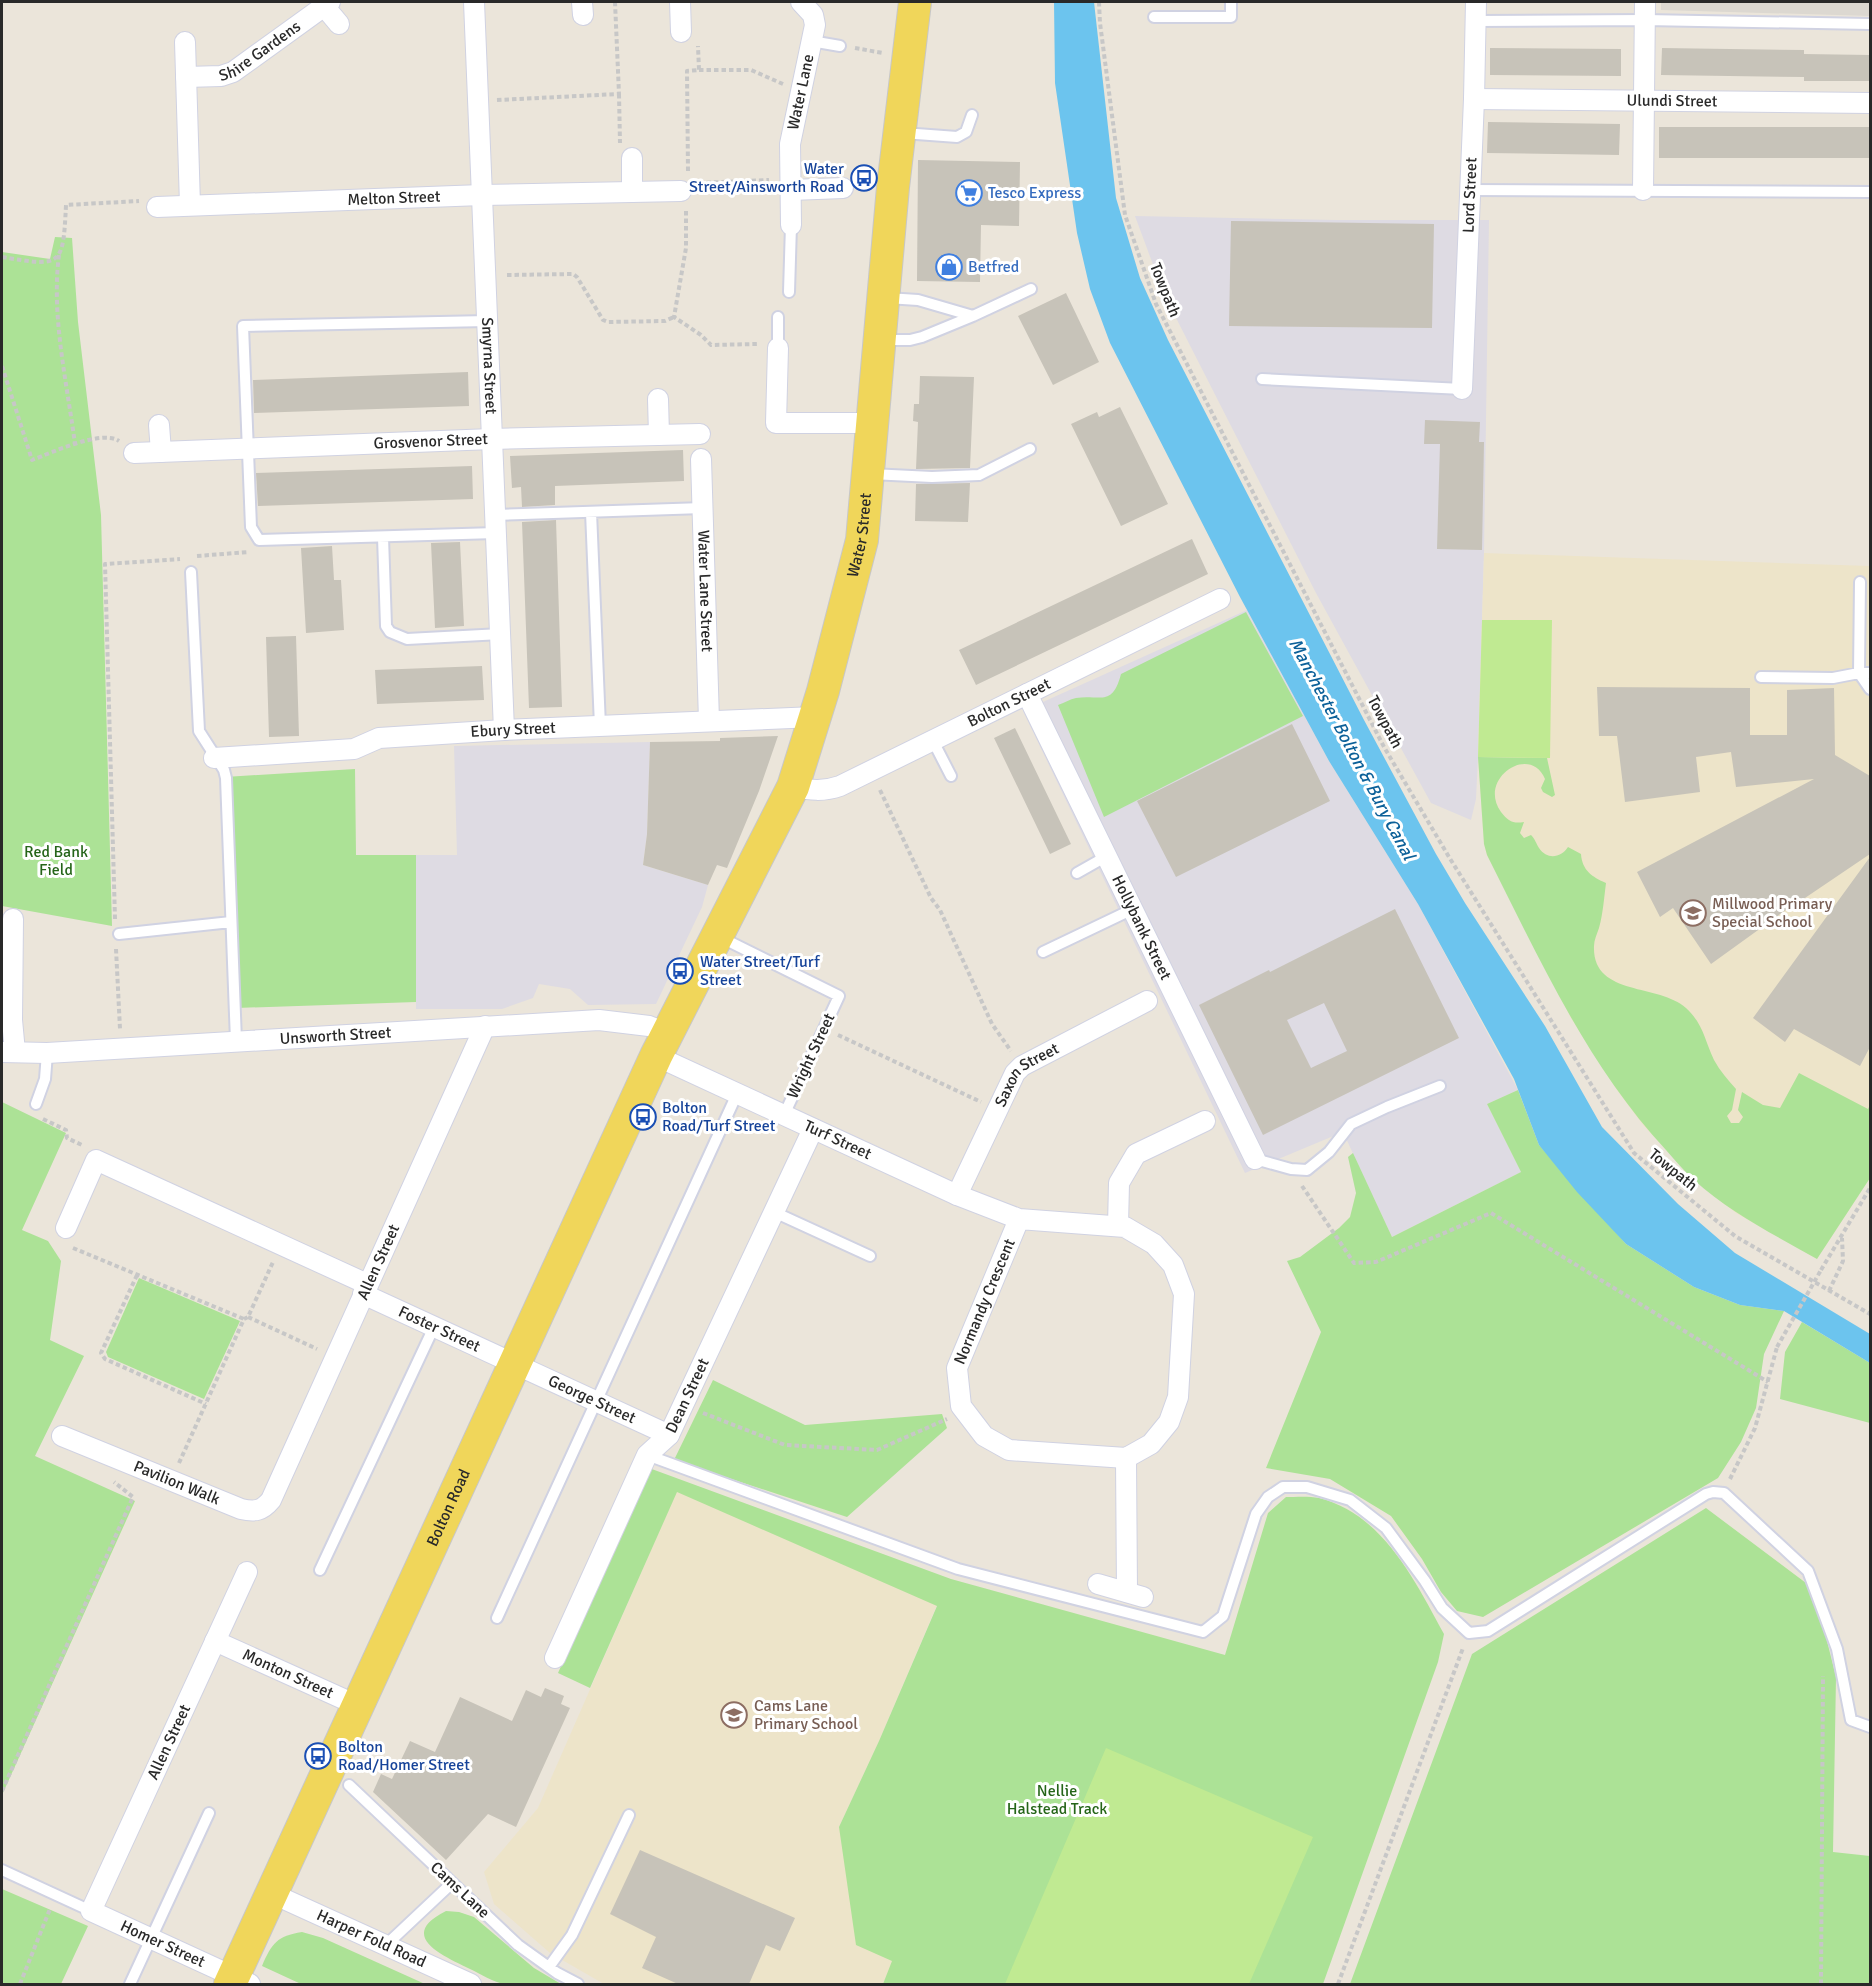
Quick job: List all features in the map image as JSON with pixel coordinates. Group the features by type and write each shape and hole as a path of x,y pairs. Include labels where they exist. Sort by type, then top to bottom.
{"main road":[{"name":"Water Street","path":"662,1044 793,787 815,717 862,540 899,133 915,2"},
{"name":"Bolton Road","path":"238,1982 273,1894 662,1044"}],"street":[{"name":"Smyrna Street","path":"474,2 504,730"},
{"path":"680,2 681,32"},
{"name":"Water Lane","path":"791,225 790,144 814,25 813,15 801,2"},
{"name":"Lord Street","path":"1462,389 1476,2"},
{"name":"Shire Gardens","path":"186,77 221,76 233,72 327,4 339,24"},
{"path":"1643,190 1645,11"},
{"path":"185,42 190,205"},
{"name":"Ulundi Street","path":"1474,99 1870,103"},
{"path":"632,158 632,192"},
{"path":"791,185 843,188"},
{"name":"Melton Street","path":"157,207 632,192 684,187"},
{"path":"778,346 776,423 872,423"},
{"path":"658,399 659,435"},
{"path":"159,424 161,452"},
{"name":"Grosvenor Street","path":"134,453 492,439 700,434"},
{"name":"Water Lane Street","path":"701,459 709,721"},
{"name":"Bolton Street","path":"793,787 816,791 828,790 871,772 1220,599"},
{"name":"Hollybank Street","path":"1027,694 1255,1159"},
{"name":"Ebury Street","path":"214,758 354,749 379,738 504,730 815,717"},
{"path":"8,1052 12,1020 13,919"},
{"name":"Saxon Street","path":"957,1195 1016,1073 1022,1066 1147,1002"},
{"name":"Unsworth Street","path":"8,1052 47,1053 599,1020 648,1026 662,1044"},
{"name":"Allen Street","path":"271,1500 485,1026"},
{"name":"Turf Street","path":"662,1044 737,1094 957,1195 1019,1219"},
{"path":"1118,1226 1119,1183 1136,1154 1205,1121"},
{"name":"Dean Street","path":"555,1658 647,1455 669,1435 813,1129"},
{"path":"66,1228 96,1160"},
{"name":"Foster Street","path":"96,1160 280,1245 434,1327 515,1363"},
{"name":"Normandy Crescent","path":"1019,1219 1118,1226 1125,1227 1154,1244 1173,1265 1184,1294 1178,1397 1169,1422 1151,1444 1126,1458 1009,1450 984,1436 961,1406 957,1368 1019,1219"},
{"name":"George Street","path":"515,1363 669,1435"},
{"name":"Pavilion Walk","path":"62,1436 77,1452 108,1455 241,1509 253,1512 264,1509 271,1500"},
{"path":"1098,1584 1135,1594 1126,1458"},
{"name":"Allen Street","path":"91,1911 247,1572"},
{"name":"Monton Street","path":"215,1641 359,1706"},
{"name":"Harper Fold Road","path":"273,1894 471,1984"},
{"name":"Homer Street","path":"91,1911 238,1982"}],"lane":[{"path":"1154,17 1231,17 1231,2"},
{"path":"1475,21 1645,11 1870,24"},
{"path":"811,41 840,46"},
{"path":"899,133 957,137 966,132 972,115"},
{"path":"1469,190 1870,192"},
{"path":"789,292 791,225"},
{"path":"880,340 910,340 922,337 1031,289"},
{"path":"883,297 918,300 973,316"},
{"path":"778,317 778,346"},
{"path":"488,321 243,326 251,527 259,540 383,537 591,512 703,508"},
{"path":"1262,379 1462,389"},
{"path":"868,474 932,477 980,475 1030,449"},
{"path":"591,512 600,726"},
{"path":"383,537 386,626 390,632 407,639 501,634"},
{"path":"191,572 199,731 214,758 224,770 226,778 236,1041"},
{"path":"1860,582 1859,673 1870,689"},
{"path":"1761,677 1833,678 1859,673 1870,674"},
{"path":"933,741 951,776"},
{"path":"1077,873 1107,856"},
{"path":"1043,952 1132,909"},
{"path":"119,934 231,922"},
{"name":"Wright Street","path":"717,936 839,996 784,1115"},
{"path":"36,1104 45,1079 47,1053"},
{"path":"1255,1159 1291,1169 1307,1170 1329,1152 1352,1124 1440,1086"},
{"path":"497,1618 737,1094"},
{"path":"774,1212 870,1256"},
{"path":"320,1570 434,1327"},
{"path":"647,1455 958,1569 1203,1632 1223,1616 1256,1514 1268,1497 1282,1486 1307,1486 1350,1500 1386,1528 1442,1608 1469,1633 1488,1631 1706,1494 1713,1491 1724,1493 1808,1571 1837,1649 1851,1720 1870,1727"},
{"name":"Cams Lane","path":"349,1785 518,1945 578,1984"},
{"path":"130,1984 209,1813"},
{"path":"549,1967 572,1935 629,1815"},
{"path":"2,1870 91,1911"},
{"path":"385,1946 452,1883"}],"path":[{"path":"615,2 620,150 632,158"},
{"name":"Towpath","path":"1099,2 1125,215 1156,304 1384,747 1449,857 1634,1153 1735,1236 1870,1314"},
{"path":"681,32 697,32 699,70"},
{"path":"840,46 908,56"},
{"path":"674,317 686,248 684,187 687,71 751,70 800,91"},
{"path":"478,101 619,94"},
{"path":"684,187 791,185"},
{"path":"75,444 57,309 57,273 59,254 64,243 66,205 141,201 157,207"},
{"path":"2,257 43,264 52,261 59,254"},
{"path":"486,275 573,274 603,320 608,322 665,321 674,317"},
{"path":"674,317 701,335 711,345 778,346"},
{"path":"2,366 32,460 87,439 115,439 134,453"},
{"path":"120,1048 116,941 119,934 115,921 105,564 190,559 192,556 254,552 259,540"},
{"path":"190,559 191,572"},
{"path":"871,772 940,910 992,1024 1022,1066"},
{"path":"824,1028 998,1110"},
{"path":"36,1104 41,1119 66,1130 68,1138 88,1148 96,1160"},
{"path":"1293,1181 1303,1186 1354,1263 1376,1262 1491,1213 1768,1382"},
{"path":"1724,1493 1755,1428 1778,1347 1870,1188"},
{"path":"66,1228 69,1246 246,1318 334,1357"},
{"path":"1829,1291 1843,1261 1842,1235"},
{"path":"171,1480 280,1245"},
{"path":"137,1275 102,1353 105,1359 206,1404"},
{"path":"683,1404 785,1445 878,1450 964,1410"},
{"path":"2,1791 134,1497 102,1473 108,1455"},
{"path":"1338,1984 1469,1633"},
{"path":"1821,1984 1822,1668"},
{"path":"20,1984 56,1895"}],"shaded area":[{"path":"1661,2 1870,2 1870,16 1661,10"},
{"path":"1135,216 1489,220 1484,553 1478,757 1476,799 1471,820 1431,803 1316,593 1173,312"},
{"name":"Millwood Primary Special School","path":"1484,553 1870,566 1870,1178 1817,1259 1736,1213 1694,1180 1643,1125 1617,1090 1571,1018 1487,855 1484,844 1478,757"},
{"path":"1247,610 1329,761 1418,904 1518,1090 1487,1104 1521,1172 1392,1237 1343,1132 1245,1173 1023,711"},
{"path":"650,742 647,834 643,865 708,885 702,907 656,1004 588,1005 570,989 539,984 533,998 502,1009 416,1009 416,855 457,855 454,746"},
{"name":"Cams Lane Primary School","path":"677,1491 937,1605 879,1741 839,1827 893,1961 883,1984 604,1984 550,1953 494,1904 484,1872 538,1808"}],"green space":[{"name":"Red Bank Field","path":"55,237 72,238 78,322 101,515 112,926 2,906 2,252 50,259"},
{"path":"1246,612 1303,716 1104,817 1058,705 1076,698 1109,695 1114,692 1121,674"},
{"path":"1482,620 1552,620 1550,758 1478,757"},
{"path":"1478,757 1547,758 1555,795 1552,797 1543,792 1541,788 1545,779 1538,769 1528,764 1518,765 1508,770 1500,778 1496,788 1495,800 1501,812 1511,821 1524,822 1520,833 1524,838 1531,835 1542,852 1554,856 1562,853 1568,847 1581,854 1583,864 1589,872 1606,883 1602,917 1594,944 1596,962 1604,974 1615,981 1674,1000 1692,1014 1700,1026 1716,1064 1736,1089 1732,1110 1727,1116 1731,1123 1739,1123 1743,1117 1738,1110 1742,1092 1763,1105 1780,1108 1799,1073 1868,1109 1870,1105 1870,1178 1817,1259 1722,1203 1694,1180 1638,1117 1612,1083 1566,1009 1487,855 1484,844"},
{"path":"355,769 356,855 416,855 416,1002 236,1008 225,777"},
{"path":"1518,1090 1539,1145 1626,1244 1694,1287 1740,1305 1784,1311 1764,1354 1756,1408 1741,1442 1718,1478 1483,1617 1457,1611 1441,1592 1422,1559 1391,1516 1330,1479 1266,1468 1321,1332 1287,1261 1300,1257 1350,1217 1356,1193 1348,1157 1353,1153 1392,1237 1521,1172 1487,1104"},
{"path":"2,1102 66,1133 22,1230 48,1241 61,1261 50,1340 84,1356 35,1456 135,1501 2,1795"},
{"path":"139,1278 240,1321 204,1399 108,1357 106,1352"},
{"path":"1802,1322 1870,1363 1870,1423 1780,1399 1785,1352"},
{"path":"713,1380 805,1425 942,1414 947,1428 847,1517 674,1460"},
{"name":"Nellie Halstead Track","path":"649,1468 951,1579 1225,1655 1268,1513 1286,1497 1311,1497 1342,1506 1361,1519 1395,1552 1444,1634 1438,1662 1323,1984 883,1984 892,1961 856,1945 839,1827 937,1606 677,1492 590,1688 558,1673"},
{"path":"1706,1508 1814,1589 1836,1677 1833,1852 1870,1856 1870,1984 1350,1984 1472,1654"},
{"path":"1106,1748 1313,1837 1249,1984 1005,1984"},
{"path":"2,1889 88,1926 61,1984 2,1984"},
{"path":"446,1911 474,1917 534,1968 561,1984 510,1985 500,1983 437,1952 429,1945 425,1937 425,1929 432,1920"},
{"path":"302,1932 323,1938 425,1984 301,1984 262,1966 276,1942 281,1938"}],"water":[{"name":"Manchester Bolton & Bury Canal","path":"1054,2 1094,2 1116,198 1140,278 1168,340 1364,720 1465,903 1545,1026 1602,1127 1678,1204 1735,1253 1870,1334 1870,1363 1784,1311 1740,1305 1694,1287 1626,1244 1577,1192 1539,1145 1514,1079 1418,904 1329,761 1240,597 1110,343 1090,289 1077,233 1055,83"}],"building":[{"path":"1490,48 1621,49 1621,76 1490,75"},
{"path":"1662,48 1804,50 1804,54 1870,55 1870,81 1804,81 1804,77 1661,75"},
{"path":"1488,122 1620,124 1619,155 1487,153"},
{"path":"1659,127 1870,127 1870,158 1659,158"},
{"name":"Tesco Express","path":"918,160 1020,162 1019,226 981,225 980,282 917,281"},
{"path":"1231,221 1434,224 1432,328 1229,326"},
{"path":"1066,293 1099,362 1053,385 1018,316"},
{"path":"468,372 469,406 254,413 253,380"},
{"path":"920,376 974,377 970,468 916,469 918,422 913,421 914,404 919,404"},
{"path":"1120,407 1168,504 1121,526 1071,424 1097,412 1099,417"},
{"path":"1425,420 1480,422 1479,442 1484,442 1482,550 1437,549 1440,444 1424,444"},
{"path":"683,450 684,481 555,486 555,505 522,507 521,487 512,488 510,456"},
{"path":"472,466 473,499 258,506 256,473"},
{"path":"970,483 968,522 915,521 916,484"},
{"path":"556,520 562,707 529,708 522,522"},
{"path":"1192,539 1208,574 976,685 959,650"},
{"path":"460,542 464,626 435,628 431,543"},
{"path":"332,546 334,580 341,580 344,630 306,633 301,548"},
{"path":"296,636 299,736 269,737 266,637"},
{"path":"482,666 484,700 377,704 375,670"},
{"path":"1597,687 1750,688 1750,735 1787,735 1787,690 1834,688 1835,755 1870,776 1870,854 1801,899 1711,964 1673,908 1660,917 1637,872 1814,779 1736,787 1731,752 1696,757 1700,792 1625,802 1617,736 1599,736"},
{"path":"1292,724 1330,801 1176,877 1137,801"},
{"path":"1015,728 1071,844 1050,854 994,738"},
{"path":"778,736 759,791 727,868 717,865 708,885 643,865 647,834 650,742 720,741 720,738"},
{"path":"1870,857 1870,1047 1860,1066 1794,1029 1785,1042 1753,1018"},
{"path":"1395,909 1459,1038 1263,1135 1199,1005 1269,970 1270,972","holes":["1324,1003 1347,1051 1311,1068 1287,1020"]},
{"path":"545,1688 564,1696 561,1704 570,1708 516,1827 488,1814 446,1860 373,1792 381,1774 392,1779 410,1741 435,1752 460,1697 512,1721 526,1690 541,1697"},
{"path":"640,1850 795,1918 780,1951 766,1945 749,1984 678,1984 642,1968 656,1937 610,1914"}],"place":[{"name":"Water Street/Ainsworth Road","path":"864,178"},
{"name":"Tesco Express","path":"969,193"},
{"name":"Betfred","path":"949,267"},
{"name":"Millwood Primary Special School","path":"1693,913"},
{"name":"Water Street/Turf Street","path":"680,971"},
{"name":"Bolton Road/Turf Street","path":"643,1117"},
{"name":"Cams Lane Primary School","path":"734,1715"},
{"name":"Bolton Road/Homer Street","path":"318,1756"}]}
